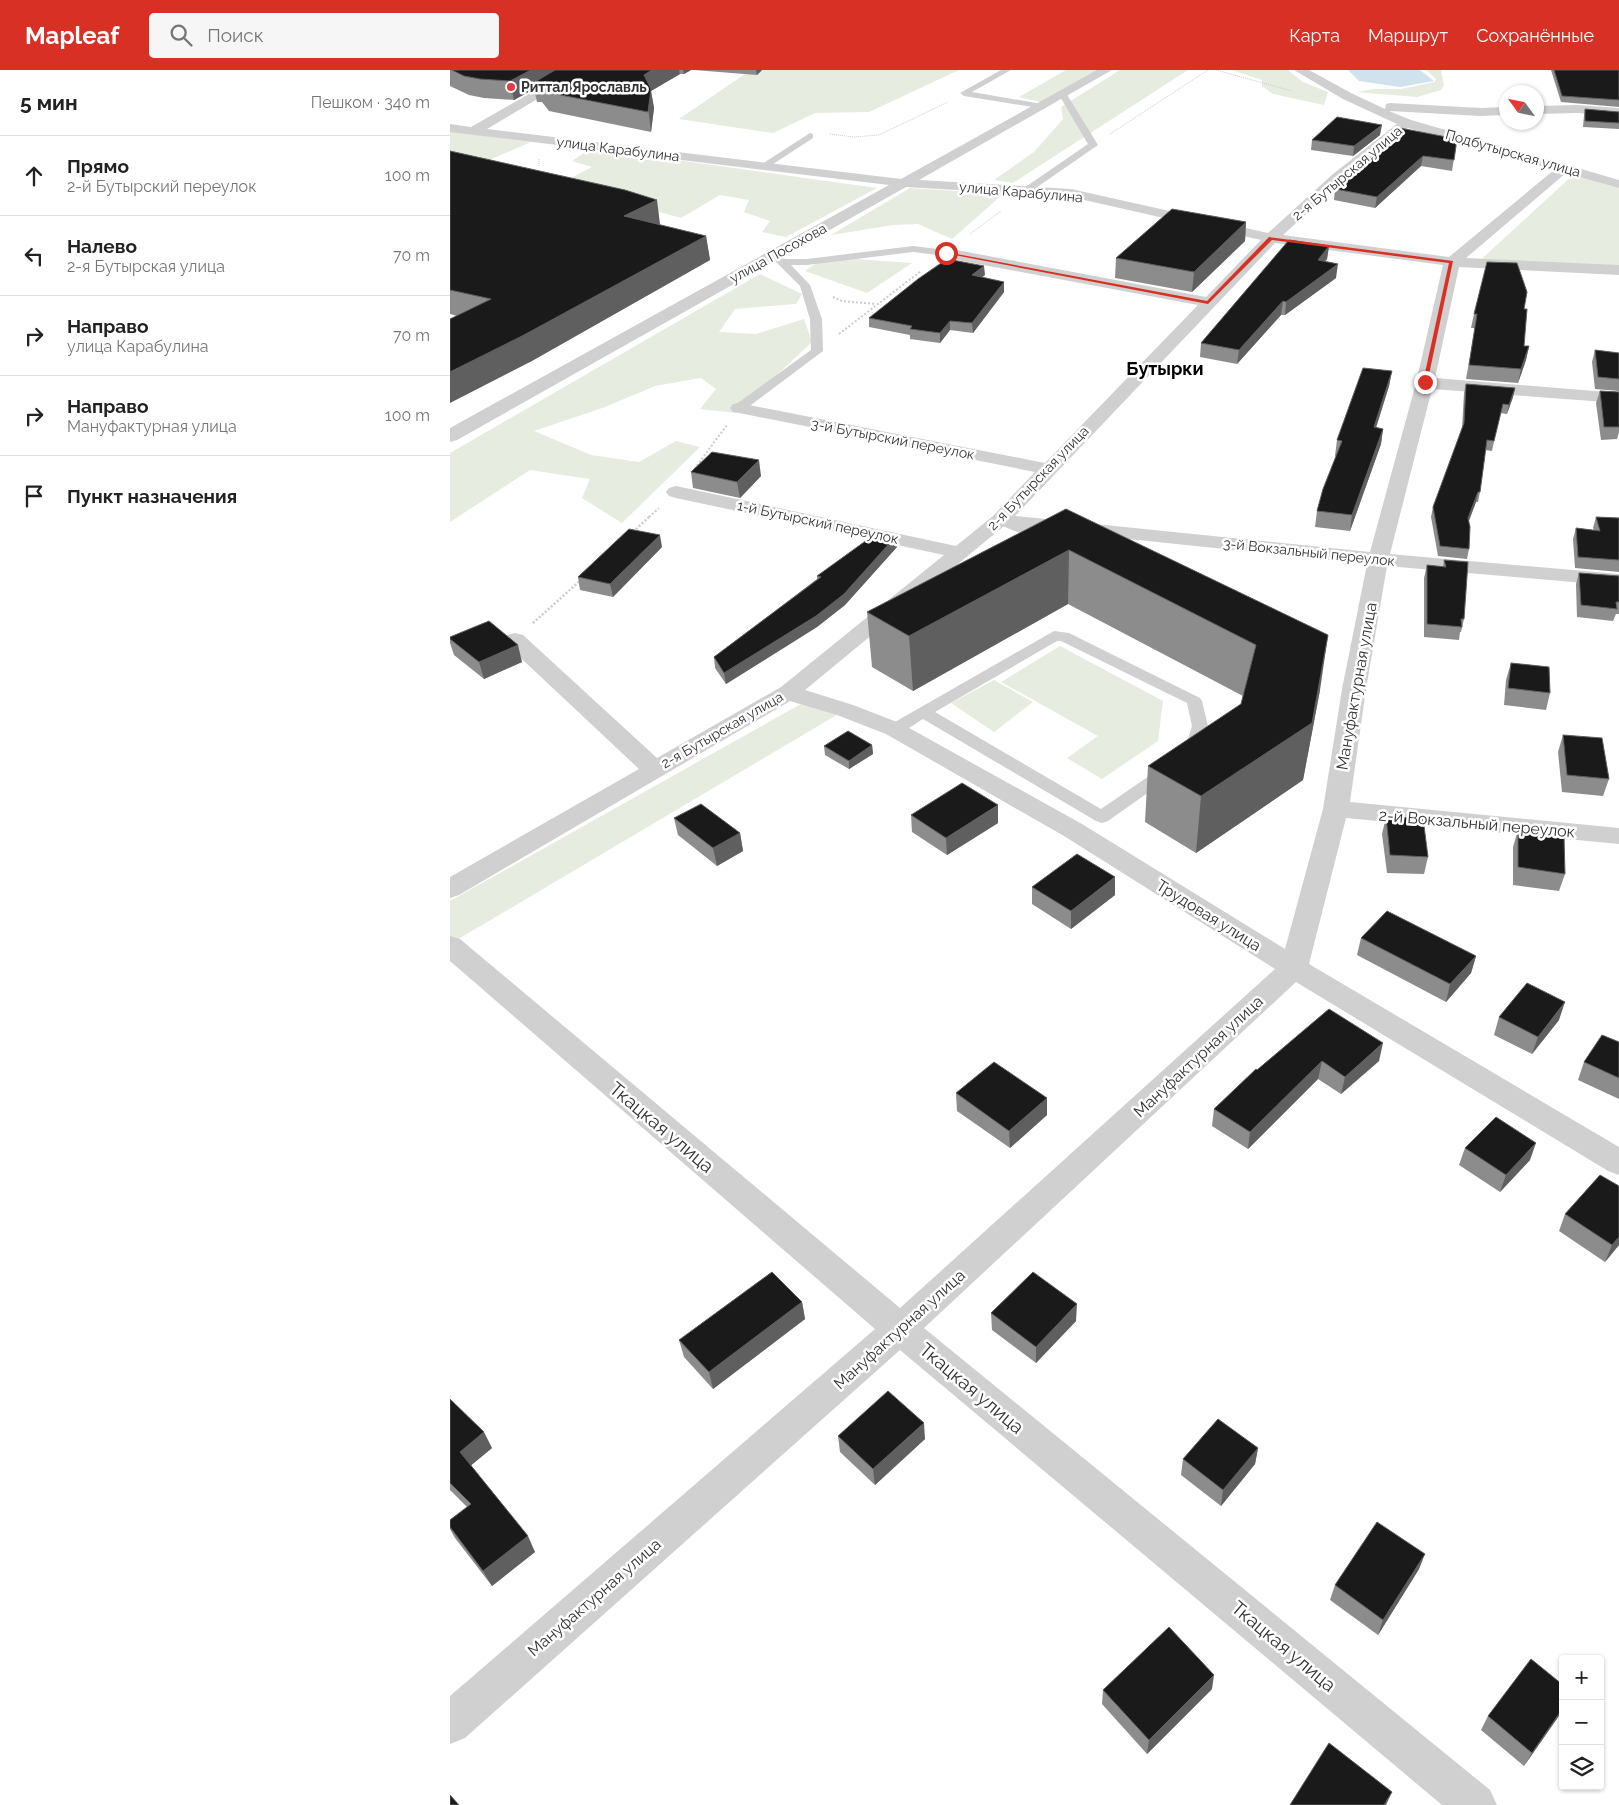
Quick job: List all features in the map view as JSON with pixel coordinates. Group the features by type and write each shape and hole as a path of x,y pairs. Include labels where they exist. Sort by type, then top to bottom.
{"street":[{"path":"473,131 580,70"},
{"name":"улица Посохова","path":"450,436 779,259 903,183 1106,70"},
{"name":"2-я Бутырская улица","path":"450,889 789,692 1000,520 1271,238 1338,177 1406,123 1347,96 1300,70"},
{"path":"1371,106 1480,112 1499,111"},
{"path":"1544,110 1577,109 1619,112"},
{"name":"Подбутырская улица","path":"1406,123 1619,184"},
{"name":"улица Карабулина","path":"450,128 903,183 1071,193 1271,238 1452,262 1619,270"},
{"path":"1452,262 1564,168"},
{"path":"946,253 1208,302"},
{"name":"Мануфактурная улица","path":"450,1723 900,1329 1294,968 1336,809 1354,689 1378,559 1425,382 1452,262"},
{"path":"1425,382 1619,398"},
{"name":"3-й Бутырский переулок","path":"739,408 1048,469"},
{"name":"1-й Бутырский переулок","path":"676,492 961,553"},
{"name":"3-й Вокзальный переулок","path":"1000,520 1378,559 1619,580"},
{"path":"515,640 654,769"},
{"name":"Трудовая улица","path":"789,692 808,700 845,710 894,729 1073,830 1294,968 1619,1162"},
{"name":"2-й Вокзальный переулок","path":"1336,809 1619,836"},
{"name":"Ткацкая улица","path":"450,946 900,1329 1475,1805"}],"lane":[{"path":"964,93 1007,70"},
{"path":"964,93 1042,107"},
{"path":"1027,190 1093,145 1062,95"},
{"path":"1006,113 1023,116"},
{"path":"764,166 810,136"},
{"path":"779,259 807,262 913,249 946,253"},
{"path":"739,408 817,351 816,319 805,285 779,259"},
{"path":"1000,520 1064,545"},
{"path":"894,729 923,712 1059,635 1194,701 1200,726 1191,754 1102,816 923,712"}],"path":[{"path":"1093,145 1208,70"},
{"path":"810,136 831,134 854,137 879,135 964,93"},
{"path":"805,285 842,301 877,304 817,351"},
{"path":"632,533 676,492 739,408"},
{"path":"515,640 588,573"}],"shaded area":[{"path":"751,70 959,70 869,112 815,113 773,133 679,119"},
{"path":"1066,70 1100,70 1046,103 1019,97"},
{"path":"1120,70 1188,70 1013,183 994,180 1034,152 1063,119 1061,107"},
{"path":"1232,70 1288,70 1303,82 1328,92 1324,105 1273,94 1262,86 1262,80"},
{"path":"1426,70 1441,70 1444,85 1441,90 1417,97 1356,92 1375,89 1401,89 1434,82 1436,79"},
{"path":"450,131 531,142 487,161 450,152"},
{"path":"591,148 877,188 786,237 762,232 770,221 744,212 749,200 720,195 681,218 559,184 592,167 572,161"},
{"path":"1574,174 1619,188 1619,270 1474,266"},
{"path":"910,188 1003,194 952,239 918,224 893,225 831,235"},
{"path":"826,257 912,263 867,293 805,271"},
{"path":"760,274 802,294 796,304 735,309 719,332 756,334 804,319 812,342 736,413 700,409 716,389 701,378 655,386 605,407 534,431 591,455 639,462 676,441 700,447 622,523 582,498 590,479 530,470 450,522 450,453"},
{"path":"1060,646 1163,701 1158,741 1102,779 1067,758 1098,736 1001,682"},
{"path":"994,680 1033,702 994,732 951,703"},
{"path":"808,700 845,710 450,944 450,901"}],"water":[{"path":"1348,70 1420,70 1434,81 1400,87 1359,81"}],"building":[{"path":"452,70 531,70 510,81 464,76"},
{"path":"555,70 652,70 644,75 651,89 648,112 545,92 539,83 533,83"},
{"path":"1554,70 1619,70 1619,100 1562,96"},
{"path":"1585,109 1619,112 1619,123 1585,121"},
{"path":"1337,117 1382,125 1354,146 1312,140"},
{"path":"1400,128 1457,139 1454,160 1423,156 1377,197 1335,189 1382,150 1374,149"},
{"path":"450,151 625,190 657,200 624,216 706,236 524,335 450,372 450,319 491,299 450,290"},
{"path":"1172,209 1246,222 1194,272 1116,258"},
{"path":"1289,240 1329,246 1318,260 1338,264 1286,302 1283,301 1239,350 1201,343"},
{"path":"947,259 984,266 972,275 1004,282 972,323 950,321 940,333 910,329 912,326 869,318 918,279"},
{"path":"1487,262 1517,263 1527,292 1524,309 1527,309 1524,346 1529,346 1521,369 1469,365 1477,314 1474,314"},
{"path":"1595,350 1619,353 1619,379 1598,377"},
{"path":"1363,368 1392,371 1374,427 1383,429 1352,515 1317,511 1323,489 1342,441 1337,440"},
{"path":"1466,384 1515,388 1509,405 1503,404 1494,441 1487,440 1480,492 1478,492 1468,518 1470,527 1469,549 1440,546 1433,507 1464,423"},
{"path":"1600,391 1619,392 1619,427 1604,427"},
{"path":"712,452 759,460 737,482 691,472"},
{"path":"1066,509 1328,635 1312,723 1201,796 1148,766 1241,704 1256,645 1069,550 909,636 867,612"},
{"path":"1596,517 1619,518 1619,560 1578,557 1576,528 1600,531"},
{"path":"629,529 660,535 610,584 578,577"},
{"path":"878,532 896,536 844,594 816,616 724,673 714,657 821,577 817,576"},
{"path":"1444,560 1468,562 1464,619 1461,619 1462,627 1427,624 1427,565 1446,567"},
{"path":"1579,573 1619,576 1619,602 1616,602 1617,609 1581,605"},
{"path":"489,621 518,645 479,662 450,639 450,637"},
{"path":"1511,663 1549,667 1550,693 1508,688"},
{"path":"848,731 872,745 849,761 824,746"},
{"path":"1563,735 1602,738 1609,779 1567,775"},
{"path":"962,783 998,805 946,838 911,815"},
{"path":"701,804 740,833 713,848 674,818"},
{"path":"1386,817 1423,818 1428,857 1390,855"},
{"path":"1518,830 1564,836 1565,874 1518,867"},
{"path":"1077,854 1115,877 1071,911 1032,887"},
{"path":"1387,911 1476,956 1450,984 1361,938"},
{"path":"1527,983 1565,1002 1538,1037 1499,1017"},
{"path":"1329,1009 1383,1043 1345,1077 1322,1061 1250,1132 1214,1109 1256,1069"},
{"path":"1602,1035 1619,1042 1619,1078 1584,1062"},
{"path":"994,1062 1047,1098 1009,1131 956,1093"},
{"path":"1496,1117 1536,1143 1506,1175 1465,1148"},
{"path":"1600,1175 1619,1186 1619,1237 1612,1245 1565,1214"},
{"path":"772,1272 802,1302 709,1372 679,1340"},
{"path":"1033,1272 1077,1304 1036,1347 991,1313"},
{"path":"888,1391 924,1423 873,1469 838,1436"},
{"path":"450,1399 484,1432 460,1452 528,1536 483,1571 450,1527 450,1520 471,1504 450,1483"},
{"path":"1218,1419 1258,1448 1223,1490 1183,1459"},
{"path":"1377,1522 1425,1554 1383,1620 1335,1585"},
{"path":"1169,1627 1214,1675 1149,1740 1103,1690"},
{"path":"1531,1659 1559,1682 1559,1714 1532,1753 1488,1716"},
{"path":"1329,1743 1392,1792 1384,1805 1290,1805"},
{"path":"450,1795 459,1805 450,1805"}],"place":[{"name":"Риттал Ярославль","path":"511,87"}],"district":[{"name":"Бутырки","path":"1165,369"}],"route":[{"path":"946,253 1208,302 1271,238 1452,262 1425,382"}]}
